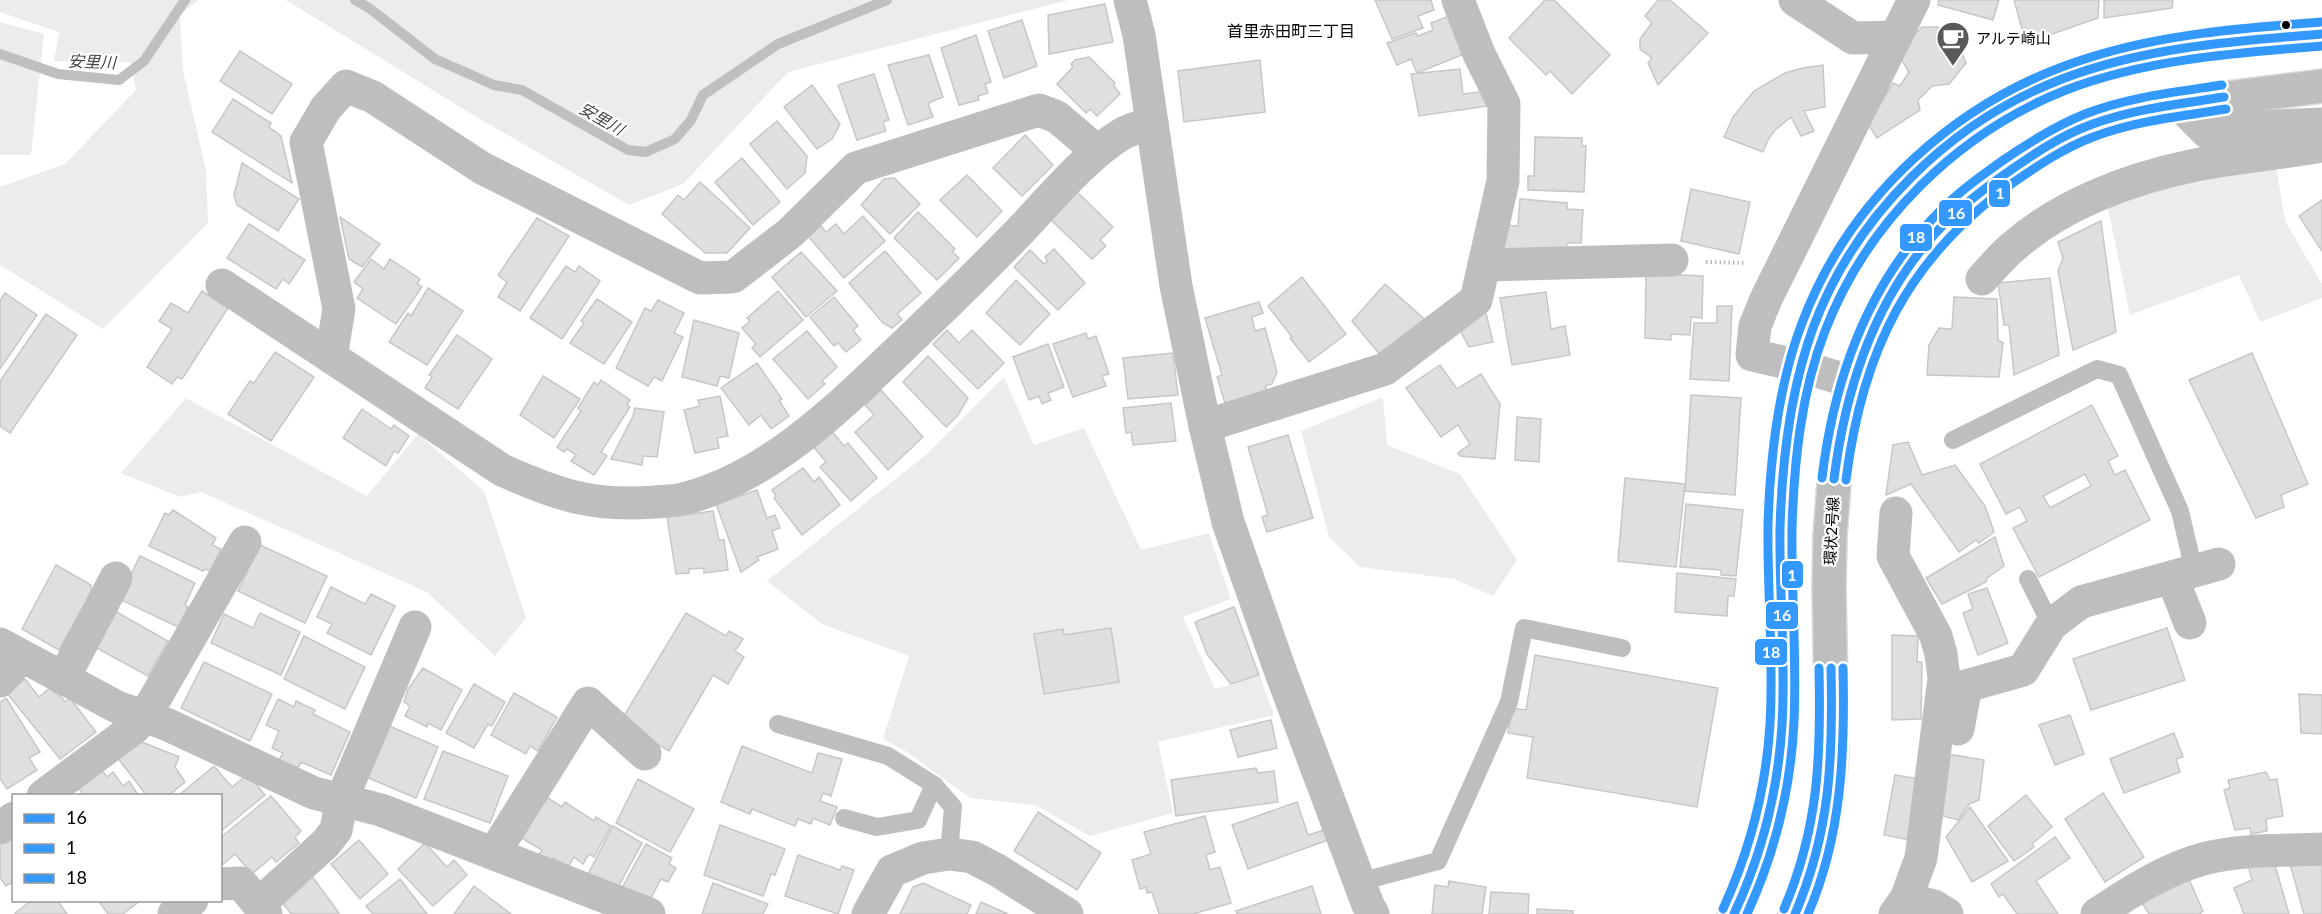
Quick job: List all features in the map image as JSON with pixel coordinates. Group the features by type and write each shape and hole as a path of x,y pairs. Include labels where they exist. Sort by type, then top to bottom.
{"street":[{"path":"1130,0 1139,35 1176,286 1205,426 1228,522 1280,670 1373,914"},
{"path":"1205,426 1385,369 1476,300 1503,181 1504,104 1479,54 1458,0"},
{"path":"1795,0 1852,38 1896,37"},
{"path":"1852,382 1801,366 1752,355 1755,326 1914,0"},
{"path":"1734,914 1746,890 1764,837 1781,741 1784,694 1781,501 1787,439 1801,366 1813,327 1830,287 1851,252 1899,190 1936,154 1971,128 2014,101 2060,80 2101,66 2193,48 2322,34"},
{"path":"331,357 339,309 306,142 327,108 346,86 373,97 482,168 700,278 734,277 790,233 856,168 1039,110 1057,117 1097,151"},
{"name":"環状2号線","path":"1795,914 1821,843 1828,801 1832,752 1830,536 1836,457 1852,382 1874,328 1898,282 1952,216 1992,183 2025,160 2074,132 2132,113 2179,104 2322,86"},
{"path":"2179,104 2207,132 2322,124"},
{"path":"222,285 502,470 543,488 581,500 633,504 682,499 726,483 768,462 827,416 968,285 1097,151 1124,133 1152,123"},
{"path":"1982,279 2014,246 2038,228 2069,210 2143,178 2192,166 2322,146"},
{"path":"1484,265 1672,260"},
{"path":"1896,513 1893,556 1936,636 1944,678 1921,858 1901,906 1934,906 1947,914"},
{"path":"44,794 134,728 145,716 245,542"},
{"path":"1936,741 1960,728 1966,686 2023,670 2051,625 2081,602 2195,571 2190,623"},
{"path":"63,679 116,578"},
{"path":"222,884 241,883 262,909 336,830 342,799 415,627"},
{"path":"0,681 8,674 11,650 117,706 145,716 314,793 381,810 649,914"},
{"path":"494,853 588,703 645,754"},
{"path":"2097,914 2157,878 2203,859 2238,853 2322,849"},
{"path":"868,914 892,871 923,858 949,854 972,857 981,861 1068,914"},
{"path":"174,914 189,902"}],"lane":[{"path":"1953,440 2097,369 2119,375 2180,511 2195,571"},
{"path":"2028,579 2051,625"},
{"path":"1359,882 1438,861 1509,702 1524,628 1622,648"},
{"path":"778,724 888,756 934,786 953,807 949,854"},
{"path":"844,818 877,827 918,820 934,786"}],"path":[{"path":"1672,260 1783,265"}],"shaded area":[{"path":"0,0 198,0 180,15 183,71 206,170 208,223 103,329 0,265 0,187 65,164 136,90 130,62 54,61 59,32 0,12"},
{"path":"286,0 1069,0 788,72 683,184 629,205 478,118"},
{"path":"0,22 44,34 31,155 0,155"},
{"path":"2276,166 2285,221 2322,284 2322,298 2260,322 2239,275 2130,315 2107,204 2162,183"},
{"path":"1004,377 1034,445 1084,428 1141,550 1209,533 1231,599 1183,617 1215,689 1260,676 1274,715 1158,742 1173,813 1090,836 1035,805 970,798 907,752 883,739 909,656 822,624 767,581 927,454"},
{"path":"1383,397 1387,445 1460,474 1517,560 1493,596 1454,579 1360,567 1329,537 1301,431"},
{"path":"186,398 367,496 418,434 484,491 526,618 495,656 427,592 201,492 180,497 121,473"}],"building":[{"path":"1375,0 1431,0 1434,10 1418,16 1423,28 1392,39"},
{"path":"1545,0 1554,0 1610,55 1572,94 1550,71 1546,75 1509,38"},
{"path":"1658,0 1670,0 1708,33 1658,85 1648,63 1652,58 1640,49 1640,39 1652,23 1645,16"},
{"path":"1939,0 1999,0 1993,20 1938,5"},
{"path":"2014,0 2099,0 2098,18 2026,43"},
{"path":"2104,0 2173,0 2172,8 2104,18"},
{"path":"1105,4 1113,42 1049,54 1048,15"},
{"path":"1455,14 1469,52 1417,73 1411,59 1397,65 1387,43 1433,30 1431,23"},
{"path":"1022,20 1037,66 1004,78 988,31"},
{"path":"1922,27 1937,27 1956,38 1966,63 1949,84 1932,86 1918,100 1920,110 1877,138 1868,124 1893,83 1900,86 1909,72 1901,59 1907,42"},
{"path":"976,35 991,82 985,84 988,93 978,96 979,100 959,105 941,48"},
{"path":"240,51 292,84 272,114 220,81"},
{"path":"929,55 943,97 928,103 933,117 908,125 888,65"},
{"path":"1089,57 1115,83 1114,86 1120,94 1097,116 1090,109 1086,113 1057,84 1073,67 1071,64 1075,60"},
{"path":"1260,60 1265,112 1184,122 1178,71"},
{"path":"1823,65 1825,107 1804,111 1814,131 1801,136 1791,117 1775,130 1763,152 1724,137 1733,117 1754,91 1785,73"},
{"path":"1460,69 1463,94 1488,91 1495,105 1419,116 1411,74"},
{"path":"874,74 889,120 883,122 886,131 857,140 838,85"},
{"path":"812,85 840,124 832,139 817,149 784,107"},
{"path":"233,99 271,123 269,127 281,136 292,183 212,132"},
{"path":"777,121 807,156 805,173 787,189 750,144"},
{"path":"1025,135 1053,165 1022,196 993,168"},
{"path":"1535,137 1582,138 1582,146 1586,146 1584,192 1528,190 1528,176 1534,176"},
{"path":"742,158 780,202 753,225 715,182"},
{"path":"242,163 299,199 278,231 237,205 234,195"},
{"path":"967,175 1002,211 977,237 940,200"},
{"path":"894,178 920,204 890,234 861,205 884,179"},
{"path":"700,182 750,228 727,253 705,253 662,214 678,195 684,200"},
{"path":"1691,189 1750,202 1739,254 1681,241"},
{"path":"1077,192 1113,227 1100,240 1106,246 1092,259 1050,219"},
{"path":"1520,199 1567,203 1567,209 1583,210 1581,243 1567,243 1566,251 1498,254 1503,225 1518,226"},
{"path":"2322,200 2322,251 2299,216"},
{"path":"918,212 955,249 952,252 959,258 937,280 894,238"},
{"path":"863,216 885,241 844,278 808,236 821,226 826,232 836,224 844,234"},
{"path":"340,217 380,244 362,267 349,259"},
{"path":"537,218 569,236 520,311 498,297 507,282 498,275"},
{"path":"2101,221 2116,332 2073,350 2058,271 2063,258 2058,242"},
{"path":"249,224 305,260 289,284 283,279 276,289 227,258"},
{"path":"1054,249 1085,283 1058,310 1014,267 1030,250 1044,264 1048,261 1045,257"},
{"path":"885,251 921,293 897,314 902,320 892,328 883,323 849,283"},
{"path":"801,252 837,291 806,317 772,277"},
{"path":"371,259 384,269 390,259 420,279 417,284 422,287 396,324 357,298 363,289 354,282"},
{"path":"566,266 575,272 579,266 600,281 562,339 530,318"},
{"path":"1646,273 1703,276 1702,318 1691,317 1690,335 1671,334 1671,340 1645,338"},
{"path":"1302,277 1346,334 1309,362 1268,306"},
{"path":"2050,278 2059,355 2014,375 2009,325 2004,325 1998,283"},
{"path":"1016,280 1050,314 1020,345 986,313"},
{"path":"1385,284 1432,326 1382,357 1352,321"},
{"path":"428,288 463,311 427,365 389,342 408,313 411,316"},
{"path":"202,291 228,308 182,379 177,377 172,384 147,367 172,329 159,321 171,303 188,313"},
{"path":"778,291 803,320 760,357 752,348 756,344 742,328 750,321 747,318"},
{"path":"1546,292 1551,329 1565,326 1570,355 1512,365 1500,298"},
{"path":"5,293 37,315 0,369 0,301"},
{"path":"834,297 858,326 853,330 861,340 846,352 838,343 834,346 810,317"},
{"path":"1954,297 1997,299 1998,340 2003,343 1999,377 1927,375 1929,345 1939,328 1952,329"},
{"path":"597,299 632,322 604,364 570,343 584,323 581,321"},
{"path":"658,300 684,313 674,333 683,337 662,381 654,377 648,386 616,368 645,308 651,311"},
{"path":"1259,302 1263,313 1252,317 1255,331 1265,328 1277,372 1272,384 1265,386 1268,393 1225,403 1217,377 1222,375 1205,318"},
{"path":"1717,306 1732,306 1729,381 1690,379 1694,323 1717,323"},
{"path":"1485,309 1493,342 1469,347 1458,326"},
{"path":"46,314 77,335 10,433 0,426 0,381"},
{"path":"694,320 739,333 729,378 720,376 717,386 682,377"},
{"path":"947,330 959,343 972,330 1004,363 978,389 933,344"},
{"path":"807,331 837,367 822,381 825,384 808,399 773,359"},
{"path":"1086,333 1088,339 1096,336 1109,374 1102,376 1106,386 1073,397 1053,344"},
{"path":"457,335 492,359 458,409 425,388 432,377 429,375"},
{"path":"1048,344 1064,387 1048,393 1051,400 1042,404 1039,396 1029,400 1013,357"},
{"path":"275,352 314,377 271,441 228,414 250,381 254,383"},
{"path":"1173,353 1178,395 1128,399 1123,358"},
{"path":"2252,353 2308,484 2281,495 2284,507 2256,518 2189,380"},
{"path":"928,356 968,398 958,415 946,427 903,382"},
{"path":"757,363 782,399 779,400 789,416 771,429 761,415 749,425 721,388"},
{"path":"1440,365 1457,389 1481,374 1500,404 1495,459 1460,456 1458,453 1470,444 1458,425 1441,437 1406,388"},
{"path":"543,376 580,399 554,438 520,415"},
{"path":"601,380 630,400 627,405 630,407 601,452 607,456 594,475 571,461 576,455 567,449 564,452 557,447 581,411 578,408 594,382 598,385"},
{"path":"881,390 923,437 888,470 855,432 874,415 865,405"},
{"path":"1691,395 1741,398 1735,495 1685,491"},
{"path":"720,396 728,436 717,438 719,448 695,453 684,410 700,406 698,400"},
{"path":"1171,403 1176,441 1133,445 1131,432 1126,433 1123,408"},
{"path":"2092,405 2118,456 2108,461 2115,475 2125,470 2150,520 2039,577 2013,528 2027,521 2020,507 2006,514 1980,464","holes":["2085,474 2091,486 2050,508 2043,496"]},
{"path":"635,408 664,412 657,457 643,456 642,465 611,459"},
{"path":"362,409 391,429 394,425 409,436 398,453 394,451 386,466 343,438"},
{"path":"1517,417 1541,419 1539,462 1515,460"},
{"path":"831,430 844,446 848,443 877,478 851,501 820,467 826,462 813,446"},
{"path":"1288,435 1313,518 1267,532 1262,517 1268,515 1248,447"},
{"path":"1908,442 1922,475 1955,465 1985,506 1994,532 1979,543 1976,540 1959,552 1911,484 1886,495 1893,445"},
{"path":"803,468 814,482 819,477 840,505 802,535 774,498 776,496 772,490"},
{"path":"1625,478 1685,484 1676,567 1618,561"},
{"path":"757,490 767,518 775,515 780,528 772,531 778,549 757,557 759,560 741,572 716,504"},
{"path":"1686,504 1743,510 1736,576 1721,575 1721,570 1680,567"},
{"path":"173,510 216,538 212,545 221,549 210,571 205,569 203,571 149,546 165,513 169,515"},
{"path":"713,511 719,540 724,540 728,570 704,573 704,568 689,569 689,573 676,574 667,517"},
{"path":"1995,537 2004,566 1987,578 1986,582 1942,604 1926,578"},
{"path":"260,545 327,576 305,623 238,591"},
{"path":"140,556 195,583 185,605 188,607 178,627 119,599"},
{"path":"56,565 91,585 91,593 59,650 22,629"},
{"path":"1677,573 1736,579 1734,596 1728,596 1727,616 1675,612"},
{"path":"331,587 365,604 371,594 395,606 371,655 327,633 332,624 317,617"},
{"path":"1987,588 2008,643 1978,655 1963,613 1973,609 1968,594"},
{"path":"1234,607 1259,675 1231,684 1207,654 1195,622"},
{"path":"113,610 168,641 148,676 93,646"},
{"path":"260,613 300,632 281,675 211,643 224,614 253,628"},
{"path":"686,613 726,636 729,631 743,639 735,651 744,657 728,684 713,675 669,751 650,742 622,719"},
{"path":"1111,628 1119,682 1044,694 1034,634 1063,629 1064,635"},
{"path":"2167,628 2185,680 2091,710 2073,659"},
{"path":"1892,635 1918,636 1917,662 1922,662 1921,719 1892,720"},
{"path":"304,636 365,667 345,709 284,679"},
{"path":"1535,655 1718,688 1697,807 1527,778 1533,737 1508,733 1512,708 1526,710"},
{"path":"204,662 272,694 250,741 181,708"},
{"path":"423,668 462,690 441,730 428,723 427,727 405,716 410,706 404,702 408,689"},
{"path":"25,679 39,697 52,686 65,702 70,698 96,732 60,759 7,693"},
{"path":"474,684 505,702 492,726 488,724 474,748 446,733"},
{"path":"514,693 557,717 538,751 530,746 526,754 491,735"},
{"path":"2299,694 2322,695 2322,734 2301,733"},
{"path":"6,698 40,752 29,758 37,770 7,789 0,778 0,702"},
{"path":"278,699 294,707 296,701 315,710 313,714 350,732 331,775 301,762 298,768 279,760 283,753 272,748 279,731 266,725"},
{"path":"2070,715 2084,754 2055,765 2039,725"},
{"path":"1271,720 1277,748 1238,757 1230,730"},
{"path":"387,725 438,747 416,798 366,777"},
{"path":"2174,733 2183,757 2176,759 2180,772 2124,793 2110,759"},
{"path":"132,738 179,757 175,767 185,782 170,794 145,794 113,752"},
{"path":"742,746 812,773 818,753 842,759 831,796 823,793 820,801 837,807 830,825 813,818 811,824 798,819 795,826 752,809 750,814 721,802"},
{"path":"443,751 508,776 490,823 424,799"},
{"path":"1948,754 1984,760 1979,800 1969,804 1958,820 1939,815"},
{"path":"97,764 107,777 113,772 123,786 129,781 138,794 83,794 74,782"},
{"path":"214,766 232,787 248,774 265,795 222,830 222,794 180,794"},
{"path":"1256,768 1258,773 1274,771 1278,802 1176,816 1171,780"},
{"path":"2266,772 2270,780 2277,779 2283,816 2266,819 2267,831 2251,834 2250,828 2235,830 2224,790 2230,788 2228,780"},
{"path":"1895,775 1920,779 1911,840 1884,835"},
{"path":"638,779 694,809 670,852 616,823"},
{"path":"2103,793 2144,857 2105,882 2065,819"},
{"path":"543,795 562,807 565,802 594,821 596,817 611,826 594,857 589,854 583,864 574,857 568,867 553,858 550,863 538,856 542,850 518,836"},
{"path":"2026,795 2052,827 2032,844 2034,847 2014,861 1988,826"},
{"path":"271,796 301,831 295,837 299,843 276,862 272,857 252,874 235,854 222,865 222,836"},
{"path":"1297,802 1308,835 1324,830 1328,840 1248,869 1232,825"},
{"path":"1970,807 2008,861 1972,882 1946,837"},
{"path":"1038,812 1101,853 1077,890 1014,851"},
{"path":"1205,816 1215,852 1206,855 1210,870 1220,867 1231,903 1193,914 1159,914 1152,892 1147,893 1146,887 1140,889 1132,860 1151,854 1144,832"},
{"path":"720,825 785,849 775,875 771,874 763,896 704,875"},
{"path":"613,826 642,843 616,891 587,876"},
{"path":"12,831 12,882 6,886 0,878 0,839"},
{"path":"2055,837 2070,858 2036,881 2058,914 2017,914 2003,894 1999,897 1991,884"},
{"path":"359,840 388,874 360,899 331,864"},
{"path":"425,843 447,867 454,860 467,875 433,906 398,869"},
{"path":"646,844 672,858 669,864 676,868 668,882 661,879 649,902 622,888"},
{"path":"798,855 840,870 842,866 854,870 838,914 785,896"},
{"path":"2322,855 2322,914 2304,914 2290,864"},
{"path":"2273,858 2289,914 2244,914 2234,888 2252,880 2248,865"},
{"path":"311,875 338,914 291,914 279,898"},
{"path":"2187,875 2203,911 2199,914 2149,914 2140,900"},
{"path":"400,879 427,914 373,914 366,906"},
{"path":"1449,881 1486,887 1482,914 1432,914 1435,885 1448,887"},
{"path":"713,883 768,904 763,914 702,914"},
{"path":"923,883 971,905 967,914 900,914 913,887"},
{"path":"474,886 511,914 454,914"},
{"path":"1312,886 1321,914 1237,914 1236,911"},
{"path":"1491,892 1529,894 1528,914 1489,914"},
{"path":"29,902 58,902 67,914 16,914"},
{"path":"99,902 138,902 123,914 108,914"},
{"path":"981,902 1008,914 976,914"},
{"path":"1537,909 1573,911 1573,914 1537,914"}],"waterway":[{"name":"安里川","path":"0,54 58,74 119,80 144,61 185,0"},
{"name":"安里川","path":"355,0 369,8 435,59 494,85 522,90 628,150 646,152 675,139 691,120 703,95 778,44 887,0"}],"transit line":[{"name":"18","path":"1723,909 1749,842 1765,772 1768,748 1771,674 1768,525 1773,448 1781,397 1802,323 1823,277 1849,234 1880,194 1915,158 1953,126 1996,98 2041,76 2088,58 2145,43 2233,30 2321,22"},
{"name":"16","path":"1734,914 1753,868 1767,822 1780,750 1783,676 1780,528 1785,452 1793,401 1813,328 1831,287 1854,247 1911,177 1945,147 1982,120 2021,97 2062,79 2125,59 2190,47 2322,34"},
{"name":"1","path":"1747,914 1766,868 1780,820 1792,746 1795,673 1792,528 1800,428 1810,379 1825,331 1843,291 1865,253 1891,218 1920,186 1953,156 1988,130 2026,108 2097,79 2160,64 2322,46"},
{"name":"18","path":"1822,478 1836,404 1859,333 1894,267 1916,237 1942,209 2002,161 2042,135 2074,119 2101,108 2135,99 2222,85"},
{"name":"16","path":"1834,479 1847,407 1870,338 1904,274 1925,245 1950,218 2018,165 2079,129 2106,119 2139,111 2224,97"},
{"name":"1","path":"1846,480 1853,434 1864,390 1878,350 1896,312 1918,276 1945,243 1977,211 2042,163 2093,137 2142,123 2226,109"},
{"name":"18","path":"1784,909 1796,879 1811,820 1818,761 1819,668"},
{"name":"16","path":"1795,914 1807,883 1823,823 1830,763 1831,668"},
{"name":"1","path":"1808,914 1819,884 1835,824 1842,762 1843,668"}],"place":[{"name":"アルテ崎山","path":"1953,67"}],"district":[{"name":"首里赤田町三丁目","path":"1291,30"}]}
